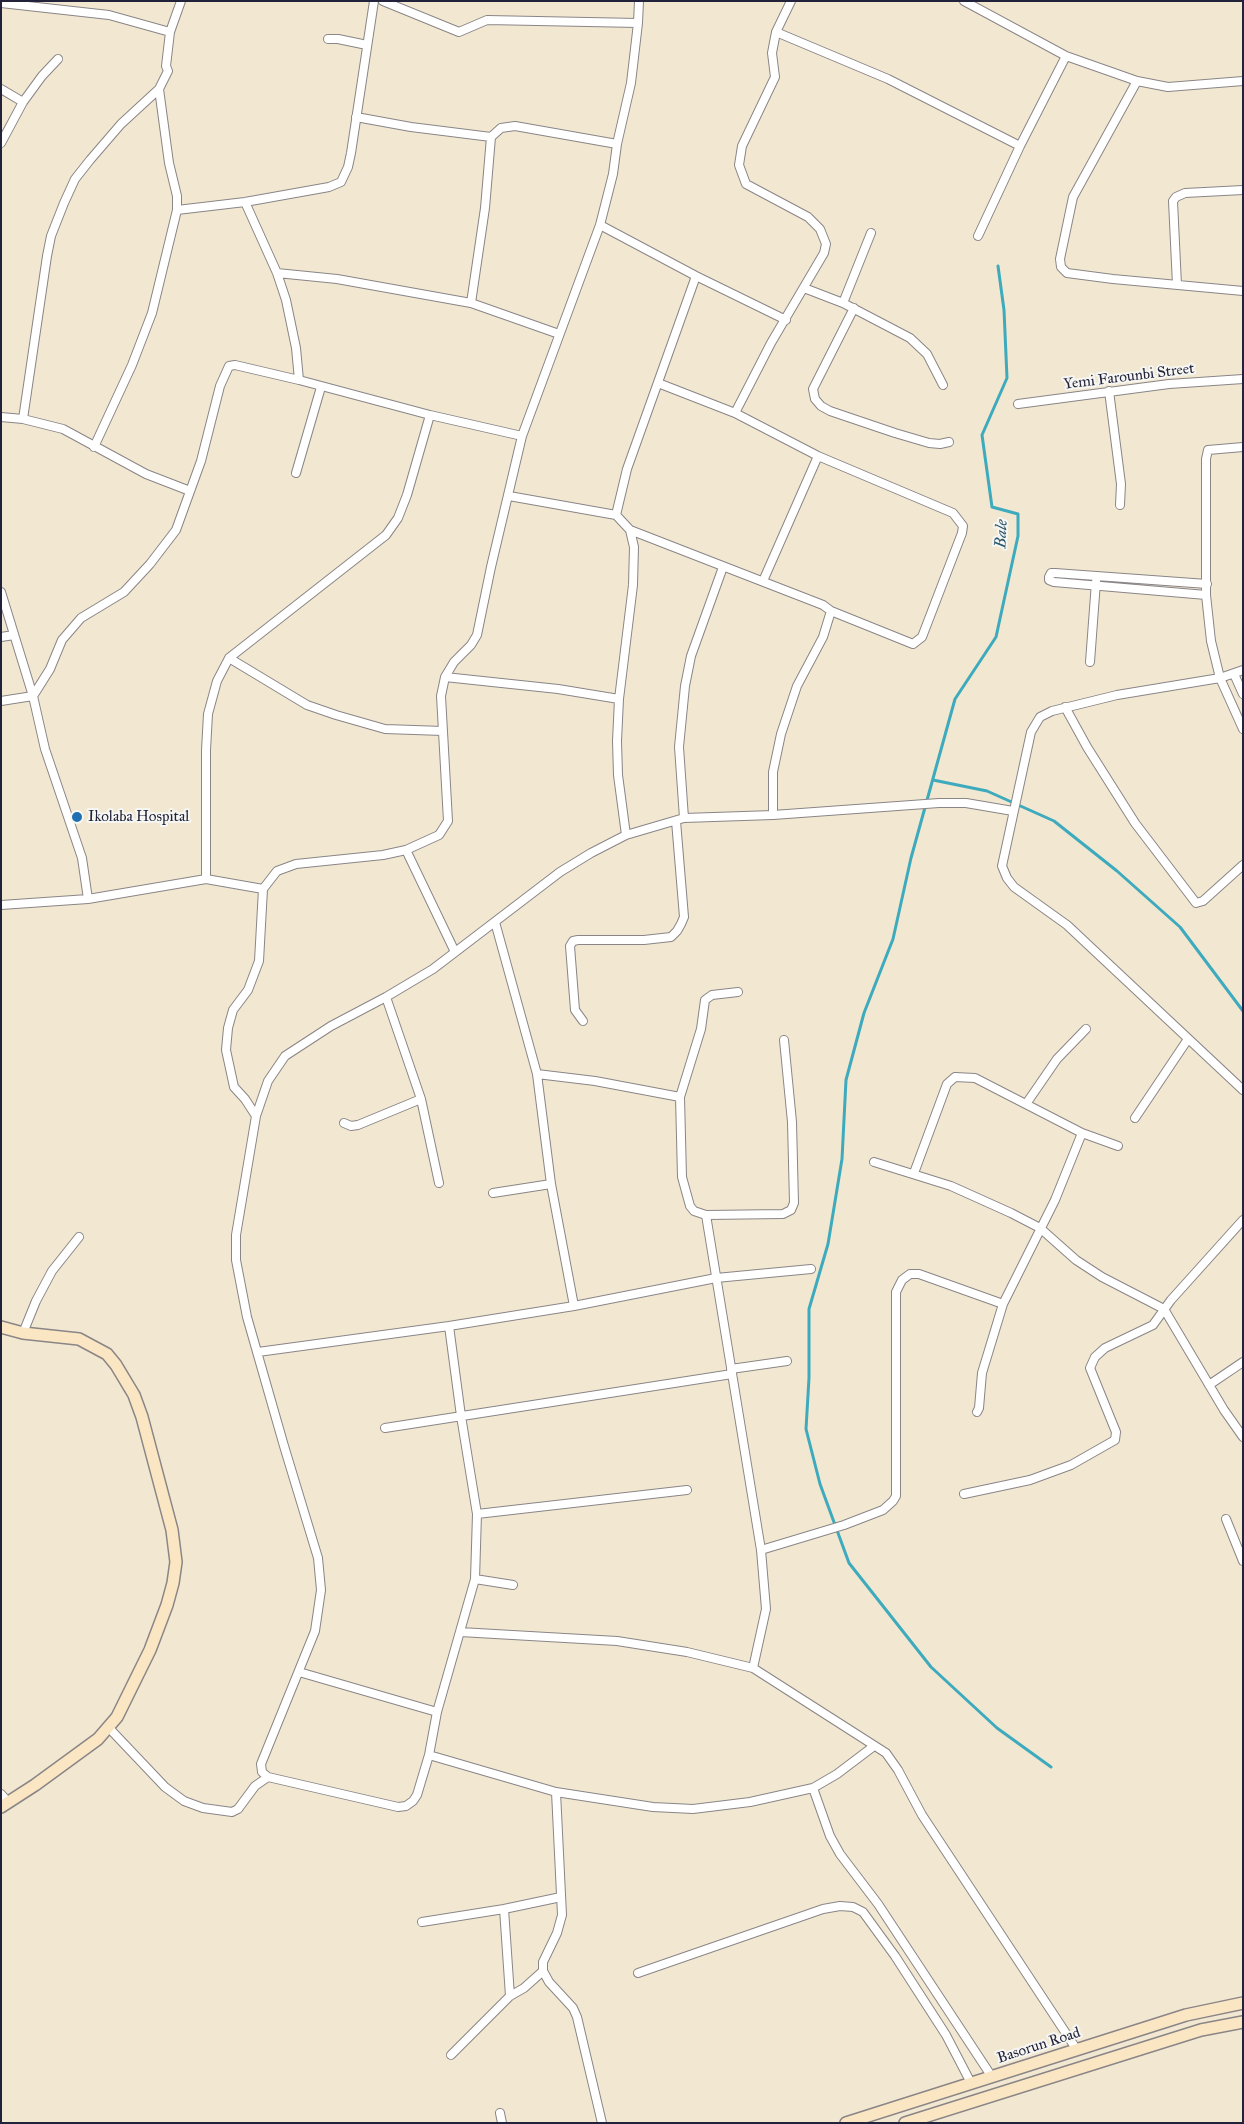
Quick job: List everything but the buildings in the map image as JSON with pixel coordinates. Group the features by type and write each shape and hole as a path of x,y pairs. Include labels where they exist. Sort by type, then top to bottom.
{"main road":[{"path":"1,1327 23,1333 79,1339 107,1354 116,1365 134,1395 142,1416 172,1530 176,1562 171,1591 150,1650 117,1717 109,1728 49,1775 4,1801"},
{"name":"Basorun Road","path":"846,2123 1186,2015 1243,2003"},
{"path":"905,2123 1201,2030 1243,2022"}],"street":[{"path":"23,419 51,236 75,179 121,124 159,89 168,71 166,66 170,32 181,1"},
{"path":"177,210 245,202 329,187 340,182 348,167 374,1"},
{"path":"383,1 459,32 487,20 638,23"},
{"path":"256,1116 245,1099 234,1087 226,1050 233,1010 248,990 259,961 263,889 277,871 296,864 383,855 406,850 439,835 448,821 441,696 445,677 454,662 472,645 477,635 490,567 522,436 600,225 614,174 617,144 631,83 639,1"},
{"path":"735,413 771,343 824,253 826,244 820,229 801,212 751,188 743,179 739,165 742,146 775,77 772,53 776,32 791,1"},
{"path":"964,1 1066,56 1137,81 1168,87 1243,81"},
{"path":"1,3 109,15 170,32"},
{"path":"776,32 820,49 888,80 1020,146"},
{"path":"328,39 338,39 367,45"},
{"path":"978,236 1020,146 1066,56"},
{"path":"1,143 23,102 42,76 58,59"},
{"path":"1137,81 1073,197 1060,259 1061,267 1068,273 1243,291"},
{"path":"1,89 23,102"},
{"path":"94,446 132,365 152,313 177,210 177,196 169,163 159,89"},
{"path":"356,118 491,137"},
{"path":"471,303 485,208 491,137 501,128 515,126 617,144"},
{"path":"1177,285 1173,201 1176,197 1185,193 1243,190"},
{"path":"245,202 277,273 286,300 296,348 299,380"},
{"path":"600,225 696,276 786,320"},
{"path":"843,303 871,233"},
{"path":"277,273 336,279 471,303 559,334"},
{"path":"616,514 626,469 696,276"},
{"path":"804,288 854,308 910,338 927,354 943,385"},
{"path":"854,308 816,381 813,388 815,399 821,406 830,411 895,433 929,443 940,444 949,442"},
{"path":"1,701 33,696 50,669 62,640 81,618 124,592 139,577 176,530 201,461 220,386 229,366 235,365 299,380 430,415 522,436"},
{"name":"Yemi Farounbi Street","path":"1018,404 1109,391 1243,379"},
{"path":"508,496 616,514 630,530 823,605 913,644 919,641 962,533 963,526 952,514 818,456 735,413 658,383"},
{"path":"296,473 321,387"},
{"path":"1109,391 1121,484 1120,505"},
{"path":"206,879 206,750 208,714 217,681 229,658 386,535 398,518 407,495 430,415"},
{"path":"1,417 23,419 63,430 146,474 190,491"},
{"path":"1243,447 1212,449 1206,453 1206,595 1211,641 1220,678 1243,729"},
{"path":"763,581 818,456"},
{"path":"626,835 618,775 617,741 619,699 633,584 634,547 630,530"},
{"path":"684,818 679,747 686,686 691,656 723,567"},
{"path":"1206,595 1096,587 1054,582 1049,580 1049,577 1051,573 1055,573 1207,584"},
{"path":"1090,662 1091,626 1096,576"},
{"path":"1,592 33,696 45,749 82,858 88,899"},
{"path":"773,815 773,772 781,734 797,686 817,650 831,610"},
{"path":"1,637 14,635"},
{"path":"229,658 307,705 336,715 385,729 443,731"},
{"path":"1243,670 1220,678 1117,695 1065,707 1040,717 1031,732 1002,866 1007,878 1014,887 1067,925 1243,1090"},
{"path":"1234,674 1243,694"},
{"path":"445,677 550,688 619,699"},
{"path":"1065,707 1087,748 1135,823 1196,903 1203,901 1243,865"},
{"path":"449,1326 477,1514 476,1579 436,1712 429,1755 413,1801 406,1806 398,1807 268,1777 262,1772 261,1764 315,1631 321,1590 318,1558 247,1317 236,1260 236,1235 256,1116 268,1081 285,1056 331,1026 386,997 433,968 560,872 626,835 684,818 773,815 939,803 966,803 1013,811"},
{"path":"582,1021 574,1010 570,946 573,942 578,940 644,940 671,937 681,924 684,917 676,821"},
{"path":"406,850 455,952"},
{"path":"1,905 88,899 206,879 263,889"},
{"path":"495,922 537,1074 551,1184 574,1306"},
{"path":"738,992 712,995 705,1000 701,1030 680,1097 682,1176 687,1197 694,1211 706,1215 783,1214 791,1210 794,1203 792,1122 784,1040"},
{"path":"386,997 421,1099 439,1183"},
{"path":"1026,1104 1057,1059 1086,1029"},
{"path":"1135,1118 1188,1039"},
{"path":"537,1074 596,1081 680,1097"},
{"path":"914,1173 947,1084 955,1077 975,1078 1082,1133 1118,1146"},
{"path":"344,1123 351,1126 358,1125 421,1099"},
{"path":"977,1412 982,1373 1003,1304 1055,1200 1082,1133"},
{"path":"874,1162 951,1186 1011,1213 1040,1228 1076,1260 1102,1277 1164,1308 1209,1385 1243,1437"},
{"path":"493,1193 551,1184"},
{"path":"706,1215 761,1550 766,1609 753,1668"},
{"path":"964,1494 1030,1480 1071,1465 1115,1440 1116,1432 1090,1368 1092,1362 1105,1348 1153,1325 1161,1316 1164,1308 1242,1223"},
{"path":"23,1333 36,1301 52,1271 79,1237"},
{"path":"258,1352 449,1326 574,1306 716,1278 811,1269"},
{"path":"761,1550 883,1510 896,1496 896,1292 902,1280 910,1274 919,1274 1003,1304"},
{"path":"385,1428 731,1372 786,1361"},
{"path":"1209,1385 1243,1362"},
{"path":"477,1514 687,1490"},
{"path":"1226,1519 1243,1561"},
{"path":"476,1579 514,1584"},
{"path":"460,1632 617,1641 687,1652 753,1668 886,1753 891,1758 922,1815 1077,2050"},
{"path":"299,1672 436,1712"},
{"path":"109,1728 165,1787 184,1801 203,1808 232,1812 238,1809 255,1786 268,1777"},
{"path":"429,1755 556,1792 653,1807 692,1809 750,1802 813,1788 837,1774 874,1746"},
{"path":"813,1788 830,1836 840,1854 875,1898 992,2077"},
{"path":"556,1792 562,1915 557,1933 543,1962 543,1971 548,1982 573,2008 577,2017 602,2123"},
{"path":"422,1922 504,1909 561,1897"},
{"path":"638,1974 823,1909 840,1906 853,1907 863,1912 895,1956 946,2035 970,2083"},
{"path":"504,1909 510,1996"},
{"path":"451,2055 510,1996 524,1988 543,1971"},
{"path":"500,2113 502,2123"}],"waterway":[{"name":"Bale","path":"998,266 1004,310 1007,378 982,435 992,507 1018,514 1018,536 996,637 955,699 911,858 893,939 864,1013 846,1080 842,1159 828,1244 809,1309 809,1378 806,1429 820,1484 849,1563 931,1667 997,1728 1051,1767"},
{"path":"933,780 987,791 1054,821 1117,871 1180,927 1243,1011"}],"place":[{"name":"Ikolaba Hospital","path":"77,817"}]}
